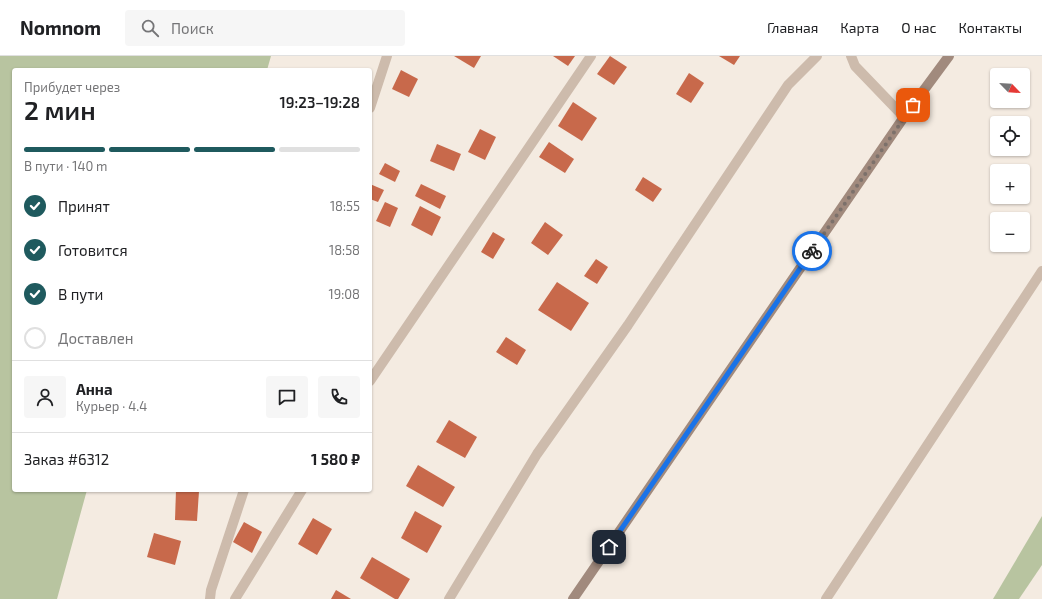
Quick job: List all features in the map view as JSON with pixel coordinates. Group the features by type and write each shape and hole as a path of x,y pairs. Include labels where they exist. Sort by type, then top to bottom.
{"street":[{"path":"372,102 387,56"},
{"path":"372,378 591,56"},
{"path":"449,599 537,454 628,325 788,85 817,56"},
{"path":"850,56 855,66 904,117"},
{"path":"573,599 904,117 949,56"},
{"path":"826,599 1042,272"},
{"path":"210,599 211,590 243,492"},
{"path":"235,599 301,492"}],"green space":[{"path":"0,56 271,56 268,68 12,68 12,492 86,492 57,599 0,599"},
{"path":"1042,516 1042,565 1019,599 993,599"}],"building":[{"path":"454,56 481,56 474,68"},
{"path":"553,56 575,56 568,66"},
{"path":"610,56 627,67 614,85 597,74"},
{"path":"719,56 740,56 734,65"},
{"path":"401,70 418,79 409,97 392,89"},
{"path":"689,73 704,83 691,103 676,94"},
{"path":"573,102 597,118 582,141 558,126"},
{"path":"480,129 496,137 485,160 468,152"},
{"path":"549,142 574,159 565,173 539,157"},
{"path":"437,144 461,154 454,171 430,161"},
{"path":"385,163 400,171 395,182 379,174"},
{"path":"643,177 662,189 653,202 635,190"},
{"path":"421,184 446,196 440,209 415,196"},
{"path":"372,185 384,190 378,202 372,200"},
{"path":"385,202 398,208 390,227 376,221"},
{"path":"420,206 441,217 432,236 411,225"},
{"path":"545,222 563,235 548,255 531,243"},
{"path":"493,232 505,239 493,259 481,252"},
{"path":"596,259 608,267 597,284 584,276"},
{"path":"557,282 589,303 571,331 538,310"},
{"path":"506,337 526,350 517,365 496,352"},
{"path":"449,420 477,437 465,458 436,442"},
{"path":"418,465 455,487 443,507 406,486"},
{"path":"176,492 199,492 197,521 175,520"},
{"path":"415,511 442,526 427,553 401,538"},
{"path":"313,518 332,529 317,555 298,544"},
{"path":"244,522 262,532 252,553 233,542"},
{"path":"154,533 181,541 175,565 147,557"},
{"path":"372,557 410,579 398,599 395,599 360,578"},
{"path":"336,590 351,599 331,599"}],"way so far":[{"path":"812,251 913,105"}],"route":[{"path":"609,547 812,251"}]}
